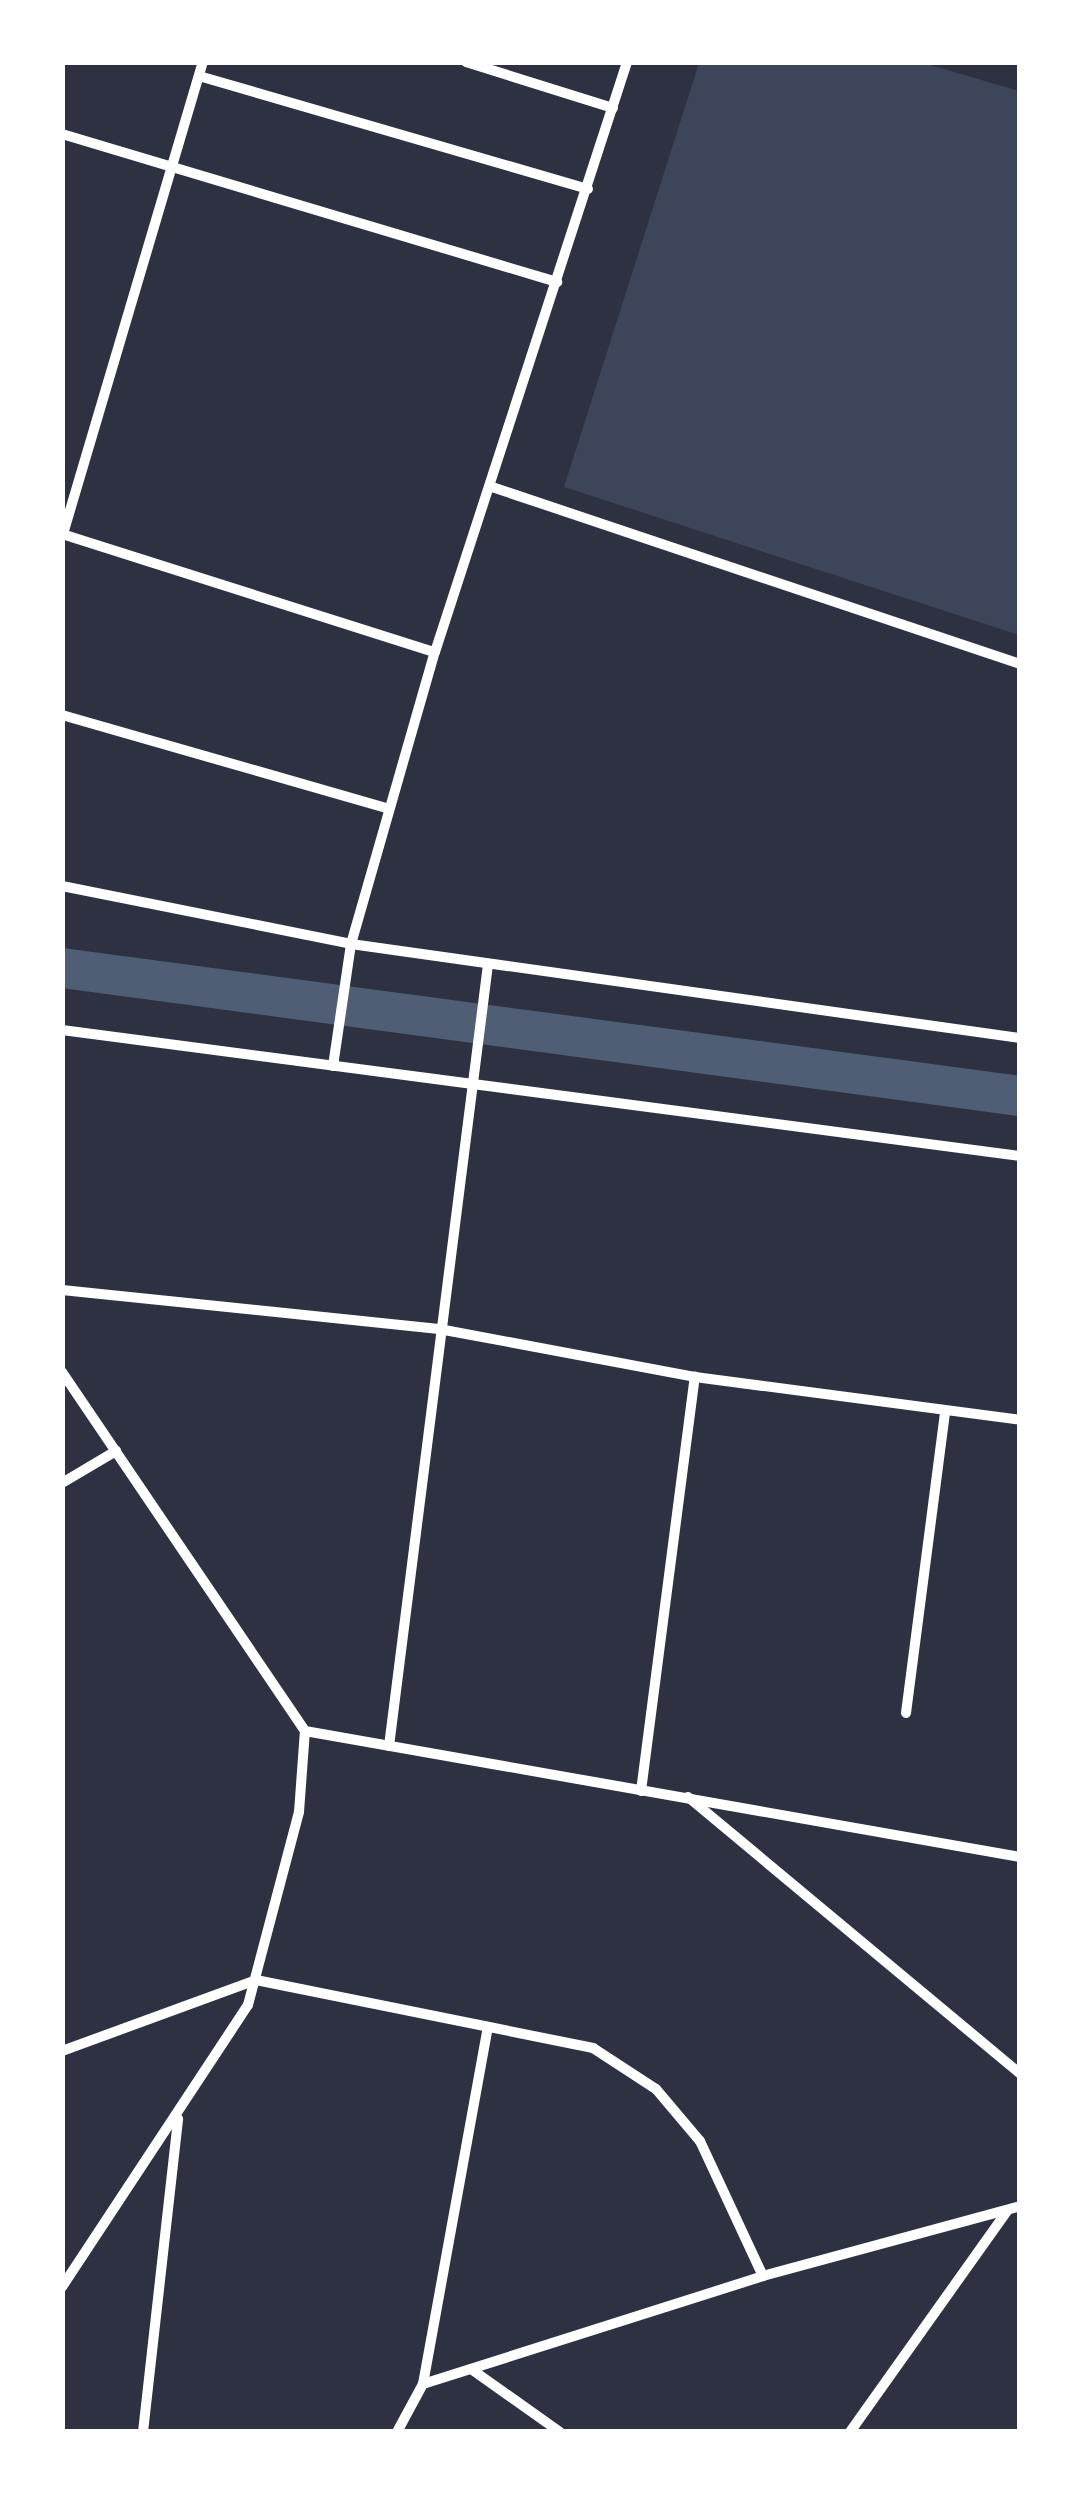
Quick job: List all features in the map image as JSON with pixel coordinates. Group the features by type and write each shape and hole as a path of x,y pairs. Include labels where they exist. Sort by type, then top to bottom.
{"street":[{"path":"203,62 63,534 435,652"},
{"path":"466,62 612,108"},
{"path":"333,1066 352,944 435,652 628,62"},
{"path":"199,76 588,189"},
{"path":"62,134 557,282"},
{"path":"492,486 1020,664"},
{"path":"62,715 390,809"},
{"path":"62,886 352,944 1020,1038"},
{"path":"390,1746 438,1329 488,965"},
{"path":"62,1030 1020,1156"},
{"path":"62,1290 438,1329 695,1377 1020,1420"},
{"path":"62,1372 306,1730 299,1812 256,1980 234,2032 62,2287"},
{"path":"641,1791 695,1377"},
{"path":"906,1713 945,1411"},
{"path":"62,1484 116,1450"},
{"path":"306,1730 1020,1856"},
{"path":"688,1796 1020,2074"},
{"path":"62,2051 256,1980 593,2048 656,2089 723,2181 763,2276"},
{"path":"397,2432 423,2384 488,2026"},
{"path":"143,2432 179,2115"},
{"path":"423,2384 763,2276 1014,2208"},
{"path":"850,2432 1014,2208"},
{"path":"471,2369 560,2432"}],"shaded area":[{"path":"699,63 924,63 1019,91 1019,635 564,487"}],"waterway":[{"path":"62,968 1020,1096"}]}
